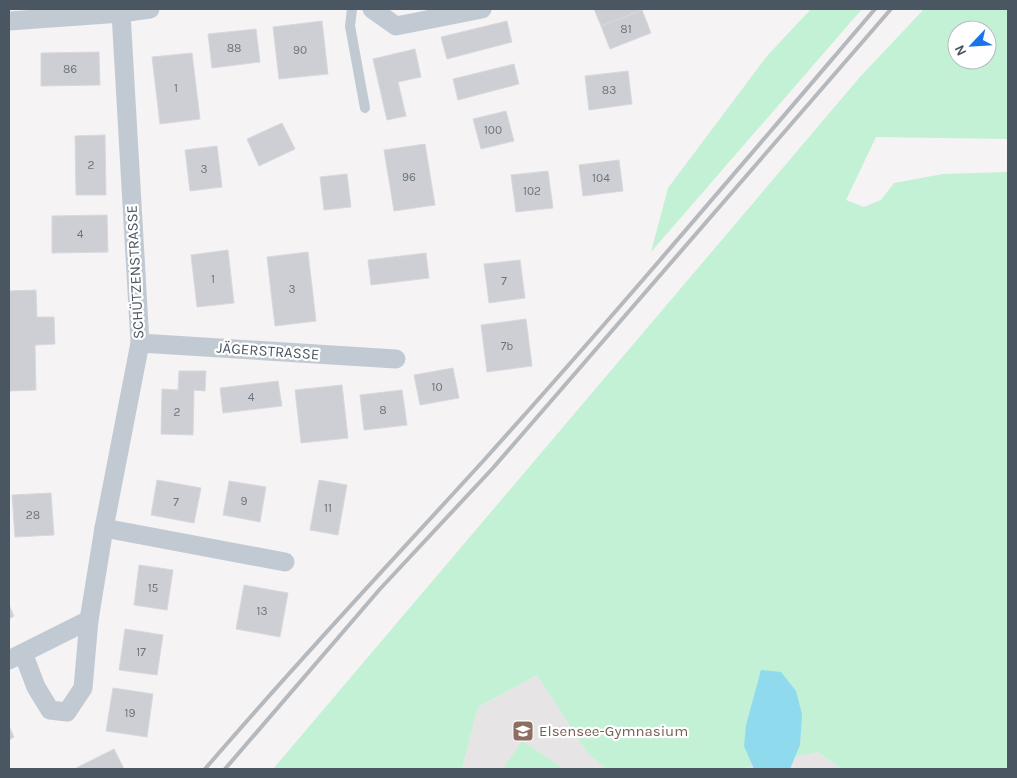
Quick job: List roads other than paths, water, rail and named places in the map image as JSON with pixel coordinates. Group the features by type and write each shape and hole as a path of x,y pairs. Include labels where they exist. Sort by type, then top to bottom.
{"street":[{"path":"9,21 121,13 150,9"},
{"path":"372,9 396,26 482,9"},
{"name":"SCHÜTZENSTRASSE","path":"89,620 16,657 50,710 67,712 83,688 89,620 104,528 140,343 121,13"},
{"name":"JÄGERSTRASSE","path":"140,343 396,359"},
{"path":"104,528 285,562"}],"lane":[{"path":"352,9 350,26 365,108"}],"water":[{"path":"761,670 781,672 796,691 802,714 800,745 790,769 754,769 744,746 746,725"}],"railway":[{"path":"205,769 309,651 535,403 875,9"},
{"path":"225,769 380,589 493,468 891,9"}],"place":[{"name":"Elsensee-Gymnasium","path":"523,731"}]}
